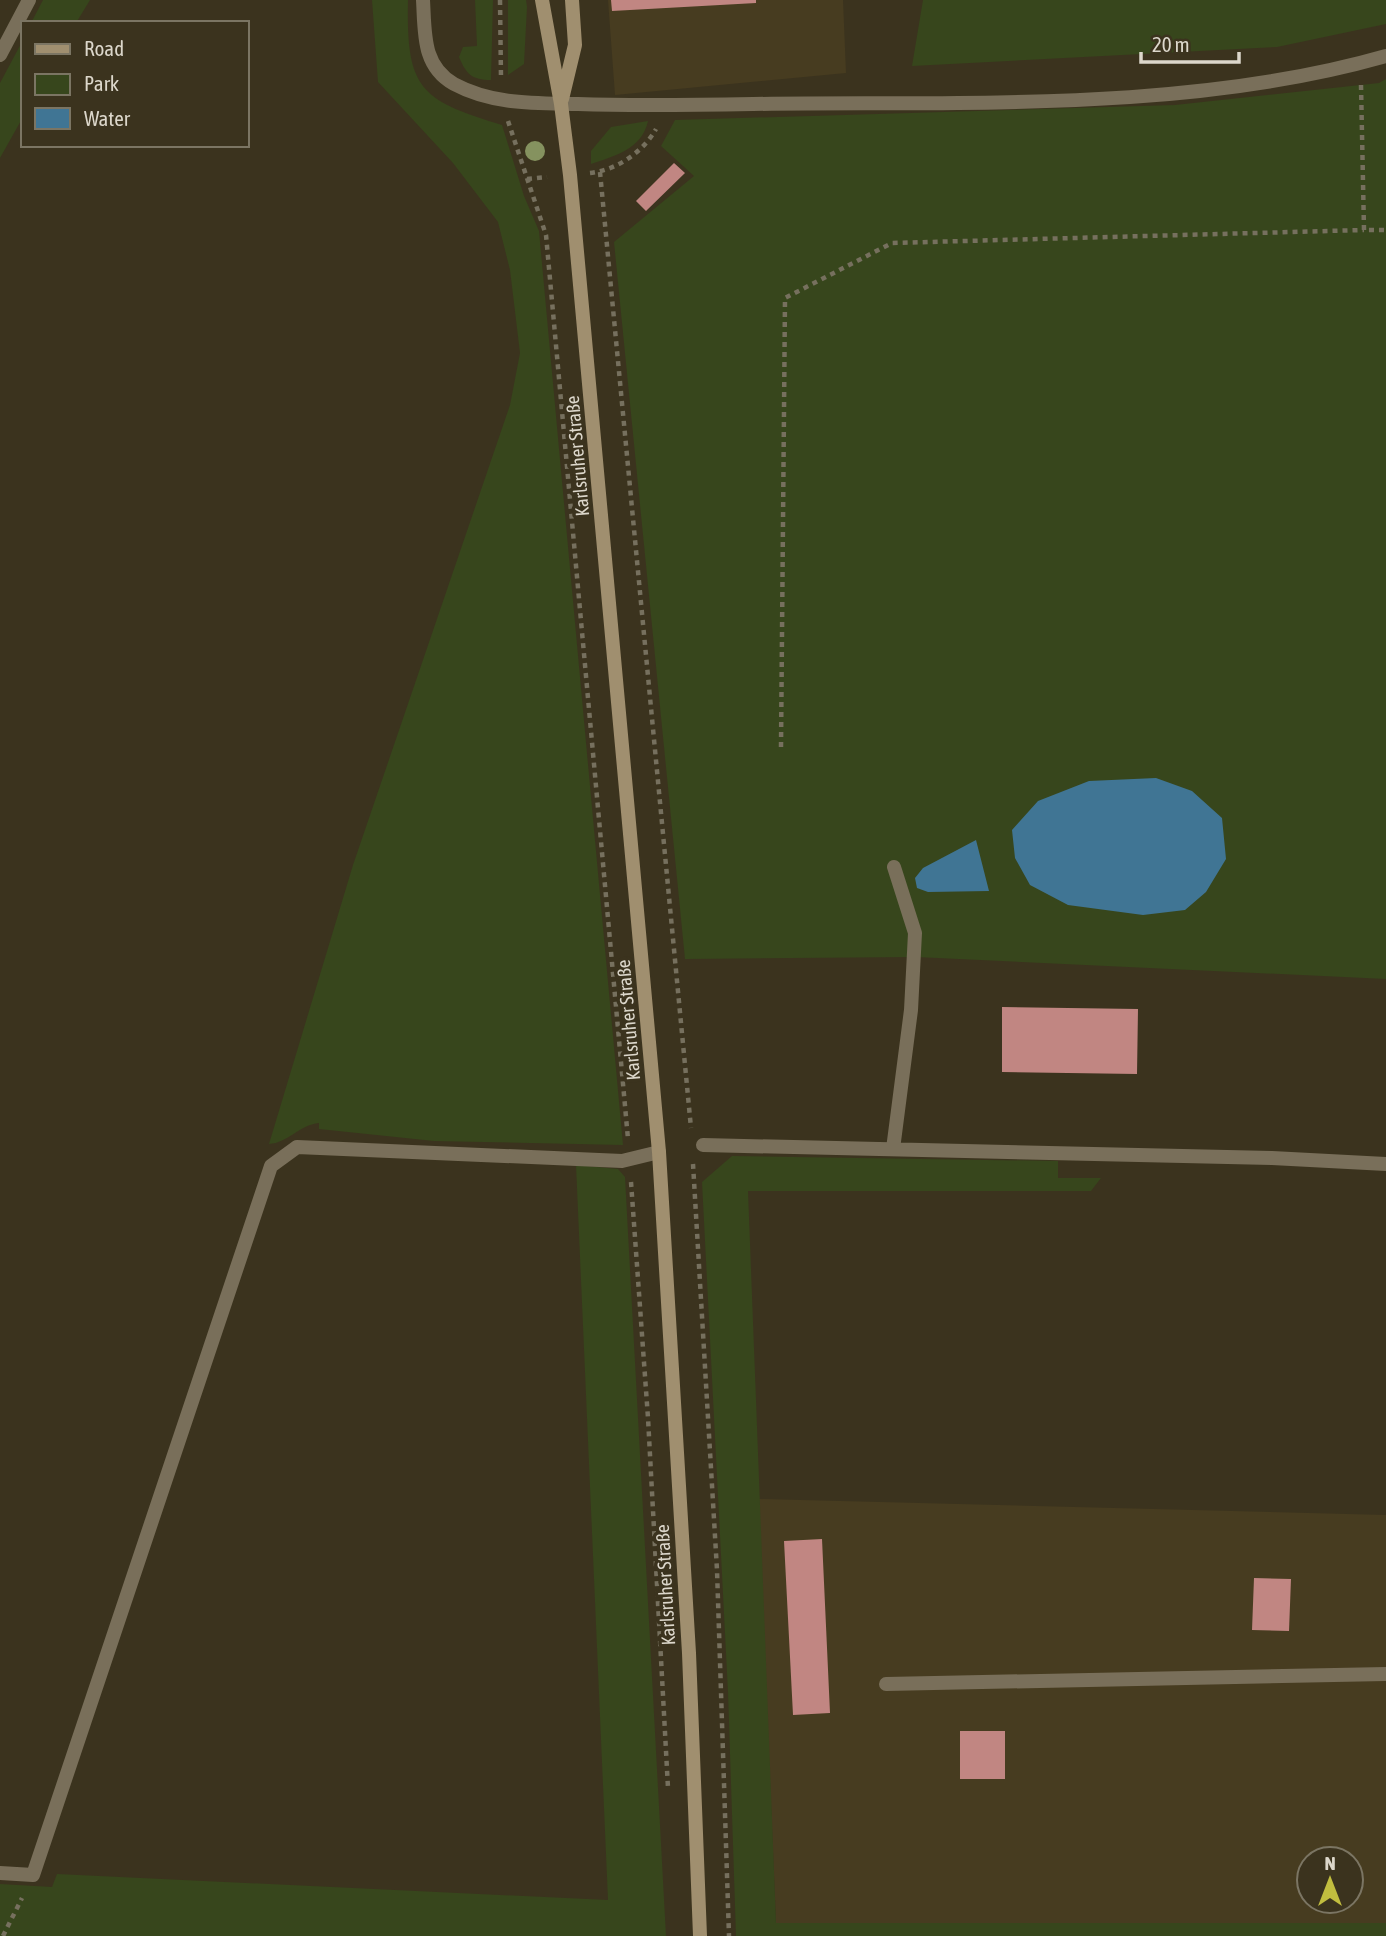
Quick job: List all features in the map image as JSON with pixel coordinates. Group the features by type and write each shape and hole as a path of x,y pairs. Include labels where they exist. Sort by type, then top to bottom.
{"main road":[{"name":"Karlsruher Straße","path":"542,0 561,104 606,555 659,1152 689,1653 701,1936"},
{"name":"Karlsruher Straße","path":"561,104 575,45 572,0"}],"lane":[{"path":"0,55 29,0"},
{"path":"423,0 427,50 436,71 453,83 492,99 561,104 665,106 1095,99 1247,84 1386,56"},
{"path":"893,1149 911,1010 915,933 894,867"},
{"path":"703,1145 1272,1158 1386,1164"},
{"path":"0,1873 33,1875 271,1166 297,1147 629,1159 659,1152"},
{"path":"886,1684 1386,1674"}],"path":[{"path":"1360,63 1364,230"},
{"path":"600,172 632,157 654,132 665,106"},
{"path":"527,179 547,248 629,1159 648,1418 668,1801"},
{"path":"782,747 785,298 892,243 1386,230"},
{"path":"3,1936 33,1875"}],"shaded area":[{"path":"608,0 843,0 846,73 615,95"},
{"path":"758,1499 1386,1515 1386,1923 776,1923"}],"green space":[{"path":"43,0 90,0 77,21 32,21"},
{"path":"372,0 408,0 410,54 415,72 436,98 474,116 502,125 524,196 539,231 623,1145 434,1141 319,1129 319,1123 305,1127 282,1141 269,1144 353,865 510,405 520,353 510,270 498,222 453,163 378,82"},
{"path":"475,0 493,0 491,80 471,75 459,57 463,47 477,46"},
{"path":"508,0 526,0 527,7 524,64 508,75"},
{"path":"923,0 1386,0 1386,24 1277,47 912,66"},
{"path":"21,44 21,121 0,158 0,83"},
{"path":"1386,79 1386,979 916,957 685,959 614,242 694,176 661,146 675,120 1175,105 1379,83"},
{"path":"648,121 645,131 634,145 591,164 591,151 611,127"},
{"path":"732,1156 1058,1161 1058,1178 1101,1178 1091,1191 748,1191 776,1923 1386,1923 1386,1936 736,1936 728,1692 702,1182"},
{"path":"576,1165 618,1169 625,1177 666,1936 0,1936 0,1884 52,1887 57,1874 608,1900"}],"water":[{"path":"1156,778 1192,791 1222,818 1226,859 1206,892 1185,910 1143,915 1068,905 1030,885 1015,858 1012,830 1038,801 1089,781"},
{"path":"976,840 989,891 928,892 917,888 915,878 923,868"}],"building":[{"path":"611,0 756,0 756,3 612,11"},
{"path":"674,163 685,173 646,211 636,201"},
{"path":"1002,1007 1138,1009 1137,1074 1002,1072"},
{"path":"822,1539 830,1713 793,1715 784,1541"},
{"path":"1254,1578 1291,1579 1289,1631 1252,1630"},
{"path":"960,1731 1005,1731 1005,1779 960,1779"}]}
